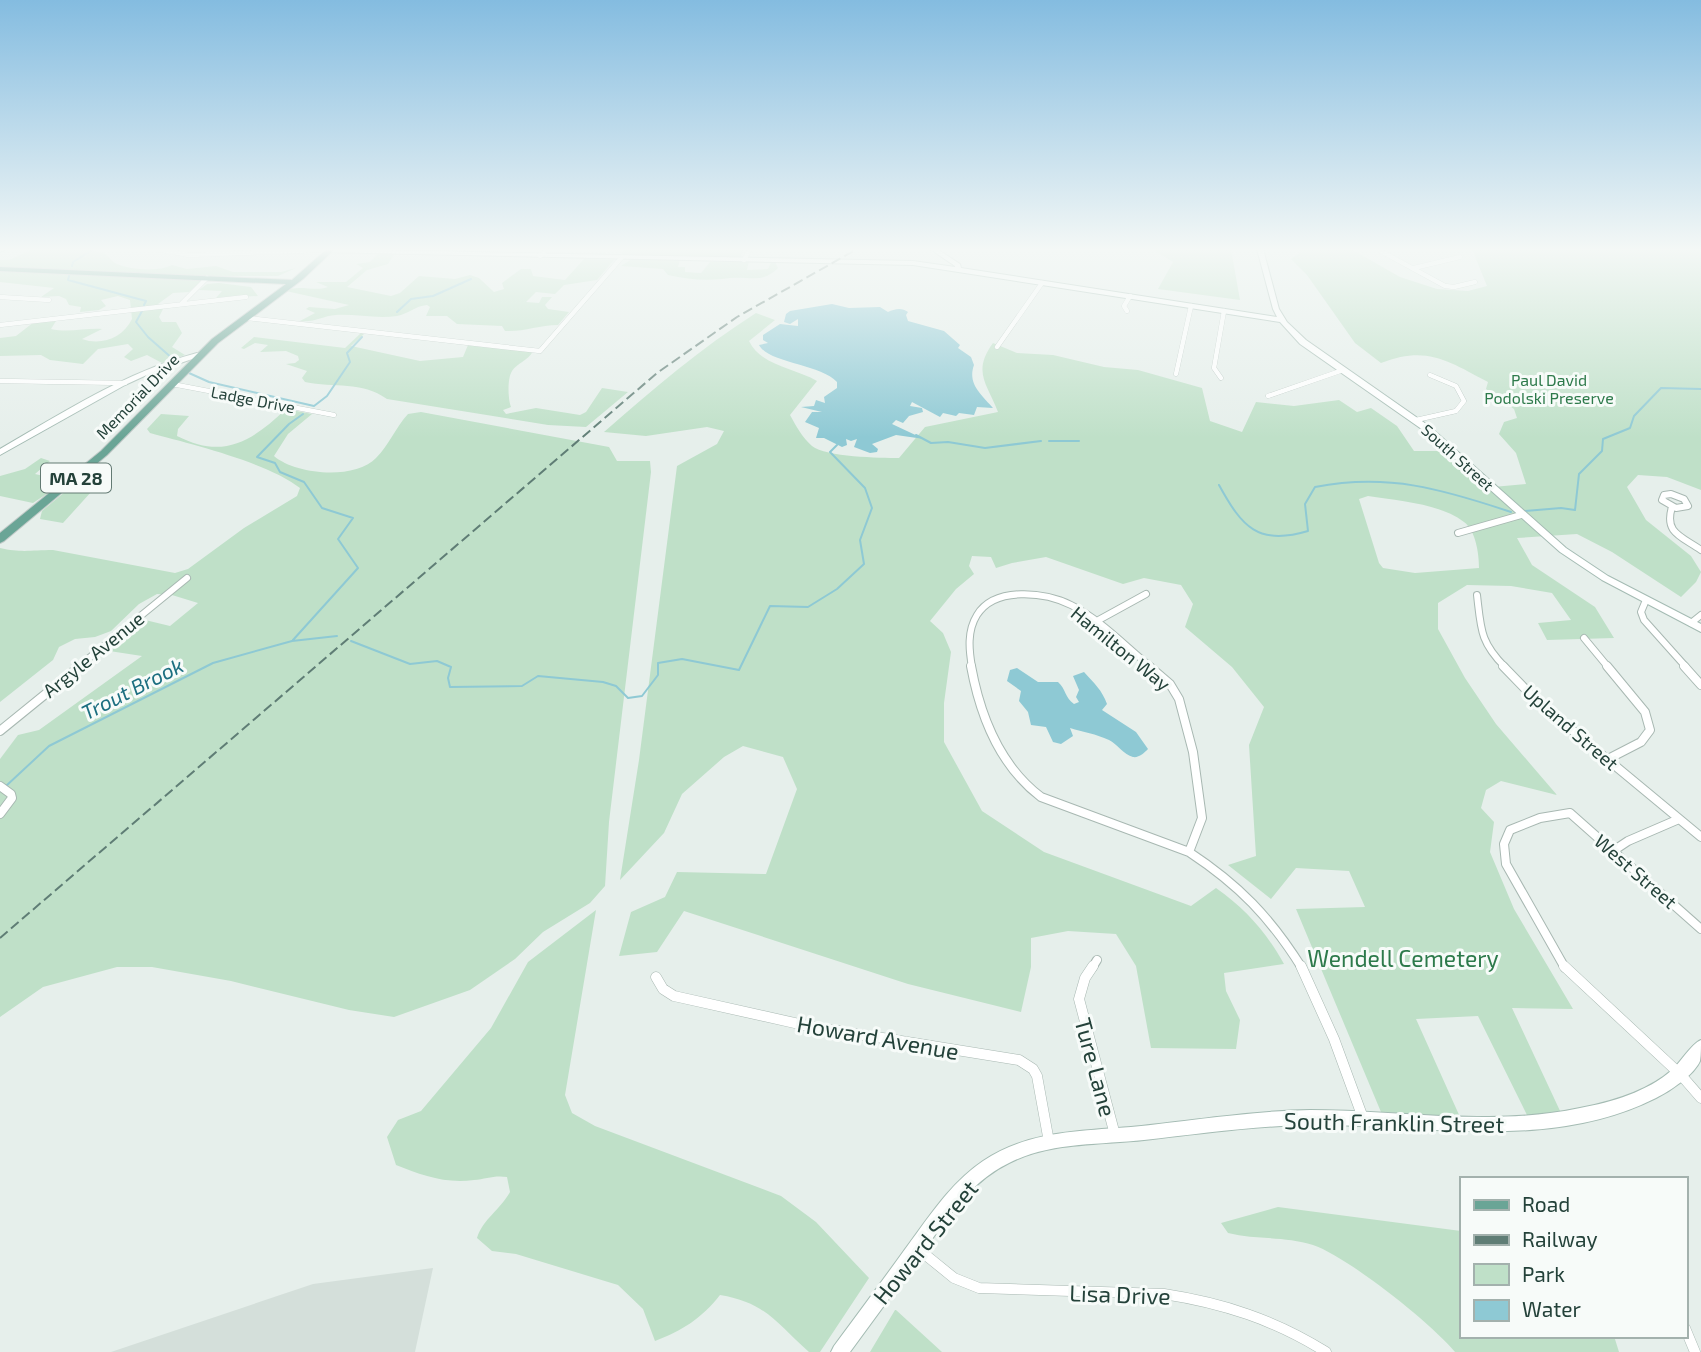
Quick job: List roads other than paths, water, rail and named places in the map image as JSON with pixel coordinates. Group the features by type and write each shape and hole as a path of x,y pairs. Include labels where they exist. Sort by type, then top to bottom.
{"main road":[{"name":"MA 28","path":"200,355 245,312"},
{"name":"MA 28","path":"225,333 254,312"},
{"path":"1231,312 1281,318"},
{"name":"South Street","path":"1279,312 1281,318 1308,346 1416,420 1563,551 1646,600 1701,628"},
{"path":"0,453 127,383 183,359 200,355"},
{"name":"Memorial Drive","path":"0,539 104,453 200,355"},
{"name":"South Franklin Street","path":"1023,1148 1049,1142 1281,1119 1363,1119 1502,1126 1552,1123 1642,1097 1681,1075 1701,1047"},
{"name":"Howard Street","path":"840,1352 916,1248 965,1187 992,1164 1023,1148"}],"street":[{"path":"0,325 106,312"},
{"path":"247,318 540,351 574,312"},
{"path":"997,347 1022,312"},
{"path":"1176,374 1190,312"},
{"path":"1221,378 1214,368 1224,312"},
{"path":"1268,396 1343,370"},
{"path":"1416,420 1456,411 1464,401 1462,391 1457,386 1430,375"},
{"path":"1,382 127,383"},
{"name":"Ladge Drive","path":"172,384 334,415"},
{"path":"1672,507 1668,521 1670,528 1701,550"},
{"path":"1458,533 1521,515"},
{"name":"Argyle Avenue","path":"0,731 187,578"},
{"name":"Hamilton Way","path":"1189,852 1201,827 1202,805 1179,699 1167,681 1095,622 1061,600 1032,594 1006,597 985,607 974,619 970,634 976,689 983,712 1006,761 1017,777 1030,790 1054,802 1189,852 1237,884 1258,904 1294,951 1310,982 1363,1119"},
{"path":"1095,622 1146,594"},
{"name":"Upland Street","path":"1477,595 1482,633 1489,651 1537,701 1701,837"},
{"path":"1646,600 1641,612 1644,620 1701,685"},
{"path":"1691,623 1701,615"},
{"path":"1584,638 1645,712 1651,726 1651,733 1644,741 1608,759"},
{"path":"0,814 12,798 3,787"},
{"name":"West Street","path":"1681,1075 1567,972 1506,864 1504,844 1510,830 1540,818 1570,813 1701,929"},
{"path":"1613,850 1679,819"},
{"name":"Ture Lane","path":"1097,960 1085,978 1079,999 1115,1136"},
{"name":"Howard Avenue","path":"656,977 663,989 674,996 808,1026 1019,1060 1033,1069 1037,1076 1049,1142"},
{"path":"1681,1075 1701,1098"},
{"name":"Lisa Drive","path":"916,1248 954,1278 979,1288 1192,1298 1251,1314 1282,1327 1326,1352"},
{"path":"1687,1333 1695,1352"}],"water":[{"path":"908,312 908,321 944,331 960,345 958,348 971,357 974,384 993,408 977,407 974,415 959,413 956,416 943,413 940,417 912,402 910,406 922,408 923,412 909,416 903,423 896,420 892,424 924,439 896,435 872,444 878,449 877,452 870,453 854,447 857,439 846,439 847,445 842,447 824,438 816,438 819,428 805,422 812,412 822,412 801,407 814,406 816,400 825,403 824,397 837,388 837,382 819,371 773,356 759,345 768,343 763,340 763,335 780,324 798,326 798,319 790,324 784,322 786,314"},
{"path":"1017,668 1038,682 1058,682 1074,704 1079,702 1076,697 1079,690 1073,676 1084,672 1105,699 1107,704 1102,710 1136,732 1148,749 1133,757 1109,740 1070,728 1073,736 1061,744 1053,742 1046,727 1031,725 1028,712 1019,701 1021,691 1007,681 1010,670"}],"waterway":[{"path":"141,312 136,322 148,337 173,359"},
{"path":"189,373 209,382 314,406 327,396 350,362 347,353 362,337"},
{"name":"Trout Brook","path":"1525,511 1561,508 1575,510 1579,474 1602,451 1603,439 1630,428 1634,416 1661,388 1701,389"},
{"path":"293,640 358,568 338,539 353,518 322,508 304,482 280,472 275,463 257,457 289,424 303,414"},
{"path":"916,435 931,443 948,442 985,448 1041,441"},
{"path":"1049,441 1079,441"},
{"path":"351,641 410,664 437,661 451,667 448,678 450,687 522,686 538,676 603,682 616,686 628,698 642,696 658,675 658,663 682,659 739,670 770,606 808,607 837,589 864,564 860,540 872,508 865,488 830,452 837,445"},
{"name":"Trout Brook","path":"1219,485 1244,522 1264,534 1276,536 1308,531 1305,504 1315,487 1342,483 1391,483 1438,490 1511,512"},
{"name":"Trout Brook","path":"6,786 49,746 213,663 292,641 337,636"}],"railway":[{"path":"0,938 657,373 746,312"}],"park label":[{"name":"Paul David Podolski Preserve","path":"1549,388"},
{"name":"Wendell Cemetery","path":"1403,958"}]}
